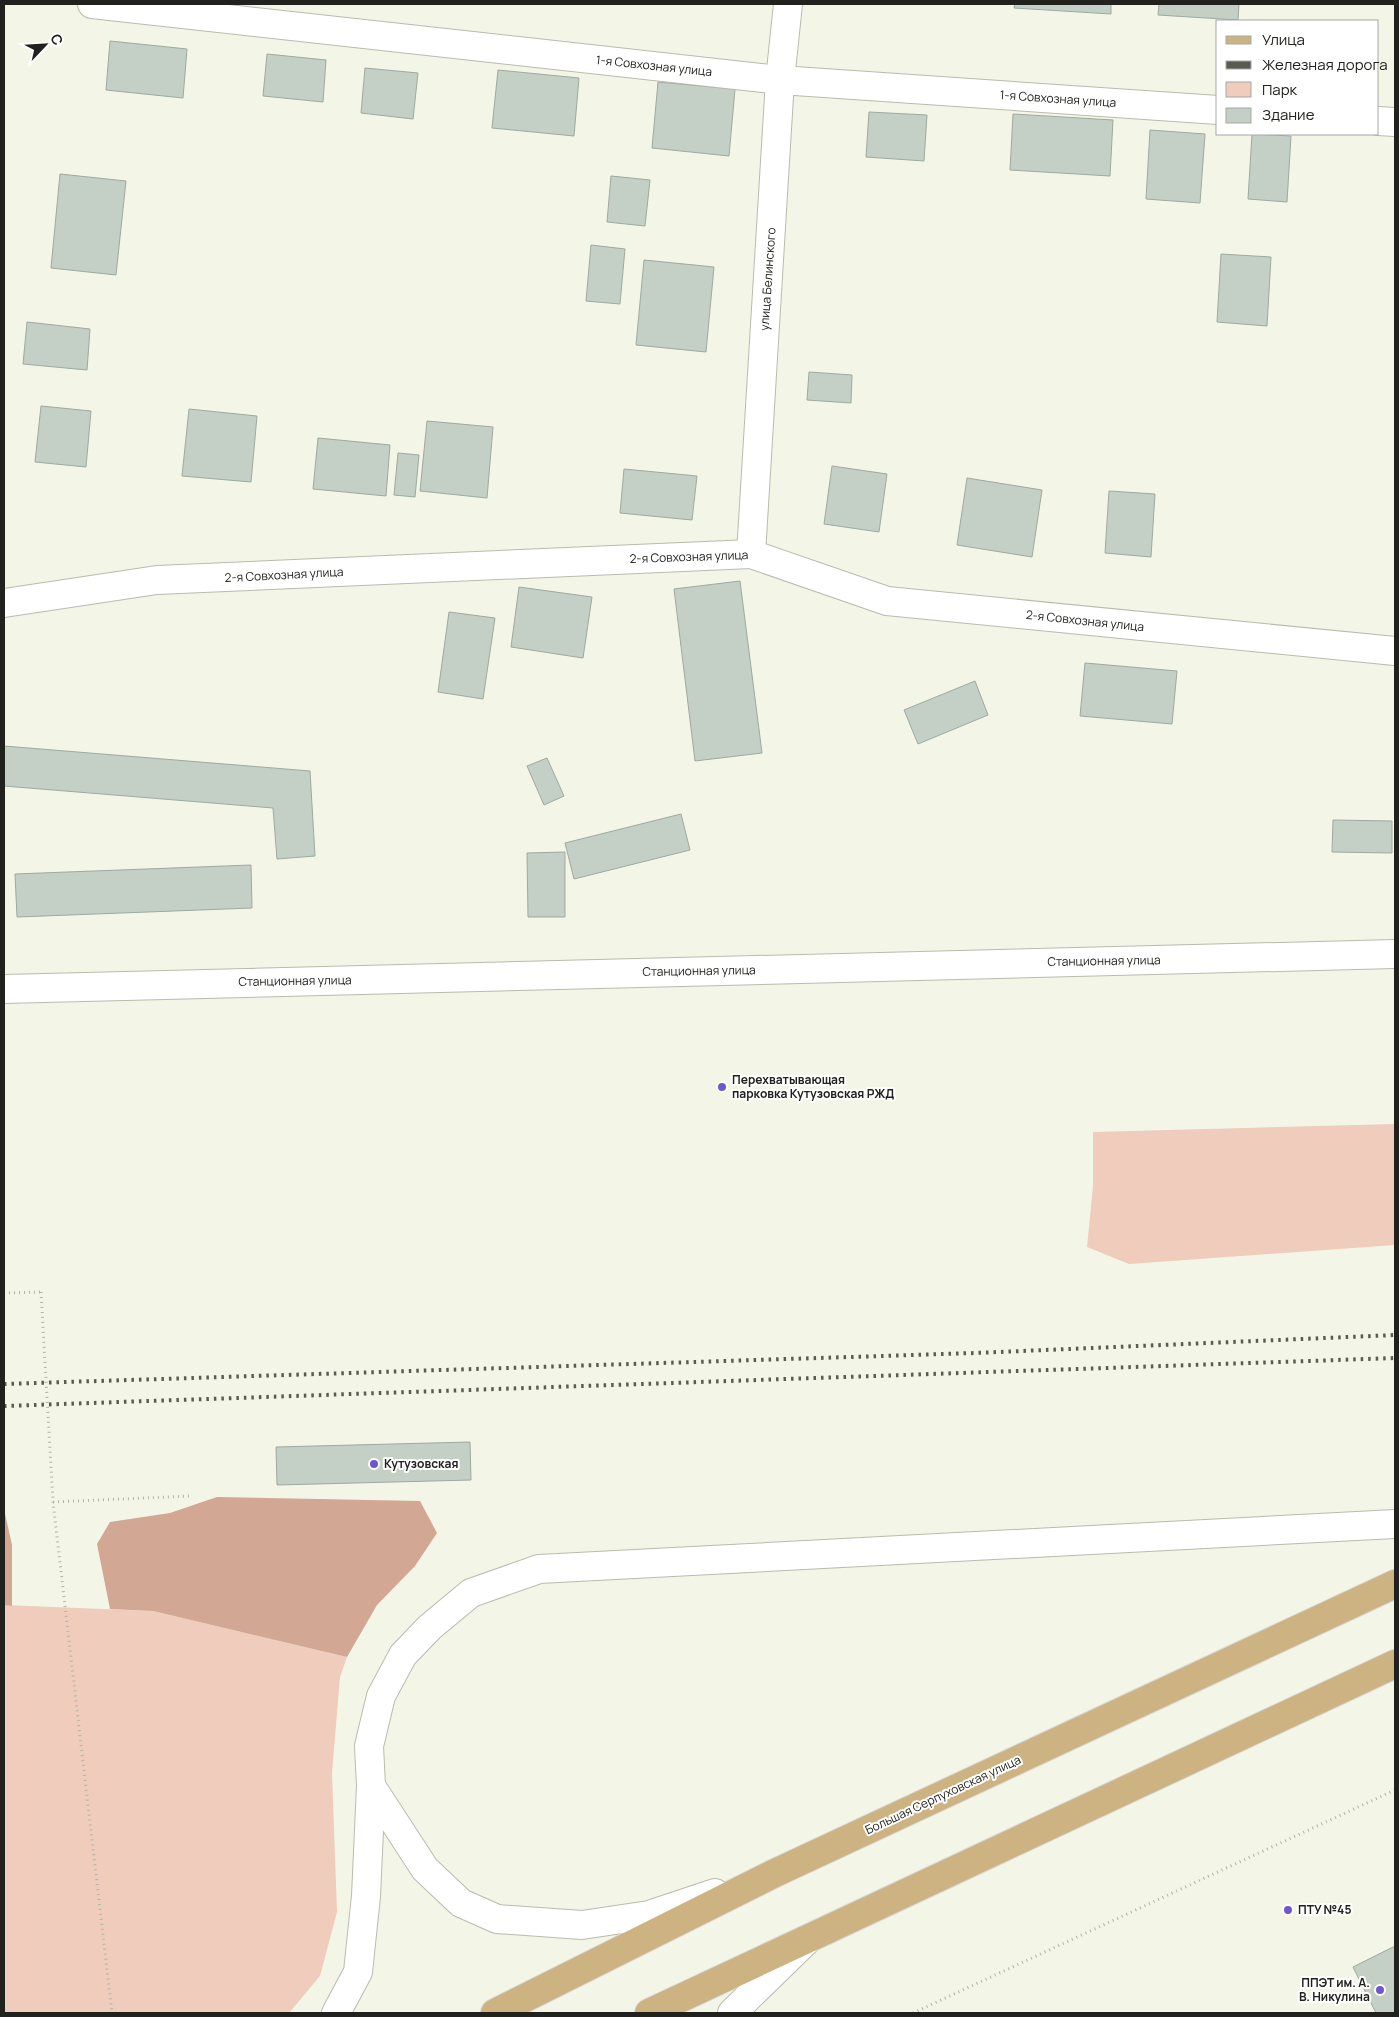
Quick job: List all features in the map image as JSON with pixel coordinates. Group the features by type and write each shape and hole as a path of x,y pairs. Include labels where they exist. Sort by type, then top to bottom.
{"main road":[{"name":"Большая Серпуховская улица","path":"495,2013 775,1873 1395,1584"},
{"path":"649,2013 1395,1664"}],"street":[{"name":"1-я Совхозная улица","path":"92,4 780,80 1216,110"},
{"name":"улица Белинского","path":"751,554 780,80 788,4"},
{"path":"1379,121 1395,122"},
{"name":"2-я Совхозная улица","path":"4,603 157,580 751,554 887,602 1395,651"},
{"name":"Станционная улица","path":"4,989 1395,954"},
{"path":"336,2013 358,1972 366,1896 371,1786 369,1746 381,1696 403,1655 430,1627 471,1593 539,1569 1395,1524"},
{"path":"371,1786 424,1869 460,1903 497,1919 582,1924 649,1915 775,1873"},
{"path":"732,2013 810,1938"}],"path":[{"path":"4,1293 41,1292 53,1502 112,2013"},
{"path":"53,1502 190,1496"},
{"path":"913,2013 1395,1790"}],"green space":[{"path":"1395,1124 1395,1245 1129,1264 1087,1247 1093,1186 1093,1132"},
{"path":"4,1605 153,1611 347,1657 340,1677 332,1773 337,1912 320,1976 289,2013 4,2013"}],"shaded area":[{"path":"217,1497 420,1501 437,1533 415,1566 377,1605 347,1657 153,1611 110,1609 97,1544 110,1522 170,1513"},
{"path":"4,1509 12,1545 12,1606 4,1605"}],"building":[{"path":"1015,4 1111,4 1111,14 1014,8"},
{"path":"1159,4 1239,4 1238,20 1158,15"},
{"path":"110,41 187,49 183,98 106,90"},
{"path":"267,54 326,60 323,102 263,96"},
{"path":"365,68 418,73 413,119 361,113"},
{"path":"498,70 579,78 574,136 492,128"},
{"path":"658,82 735,89 729,156 652,148"},
{"path":"869,112 927,115 924,161 866,157"},
{"path":"1013,114 1113,120 1110,176 1010,170"},
{"path":"1150,130 1205,134 1200,203 1146,199"},
{"path":"1252,135 1291,136 1287,202 1248,199"},
{"path":"60,174 126,181 116,275 51,268"},
{"path":"611,176 650,180 645,226 607,222"},
{"path":"591,245 625,249 620,304 586,301"},
{"path":"1221,254 1271,257 1267,326 1217,322"},
{"path":"644,260 714,267 706,352 636,345"},
{"path":"27,322 90,329 87,370 23,364"},
{"path":"809,372 852,375 851,403 807,400"},
{"path":"41,406 91,411 86,467 35,462"},
{"path":"189,409 257,416 251,482 182,476"},
{"path":"427,421 493,427 487,498 420,491"},
{"path":"318,438 390,445 386,496 313,489"},
{"path":"398,453 419,455 415,497 394,495"},
{"path":"832,466 887,474 879,532 824,524"},
{"path":"624,469 697,476 692,520 620,513"},
{"path":"967,478 1042,490 1032,557 957,545"},
{"path":"1109,491 1155,494 1151,557 1105,553"},
{"path":"740,581 762,753 695,761 674,589"},
{"path":"519,587 592,597 583,658 511,647"},
{"path":"449,612 495,618 483,699 438,692"},
{"path":"1085,663 1177,671 1172,724 1080,716"},
{"path":"975,681 988,715 918,744 904,710"},
{"path":"4,746 310,771 315,856 277,859 273,808 4,786"},
{"path":"547,758 564,796 544,805 527,766"},
{"path":"681,814 690,850 574,879 565,843"},
{"path":"1333,820 1392,821 1392,853 1332,852"},
{"path":"565,852 565,917 528,917 527,853"},
{"path":"251,865 252,908 17,917 15,874"},
{"name":"Кутузовская","path":"470,1442 471,1480 277,1485 276,1447"},
{"name":"ППЭТ им. А. В. Никулина","path":"1395,1946 1395,2013 1376,2013 1353,1967"}],"railway":[{"path":"4,1384 975,1353 1395,1335"},
{"path":"4,1406 1395,1358"}],"place":[{"name":"Перехватывающая парковка Кутузовская РЖД","path":"722,1087"},
{"name":"Кутузовская","path":"374,1464"},
{"name":"ПТУ №45","path":"1288,1910"},
{"name":"ППЭТ им. А. В. Никулина","path":"1380,1990"}]}
